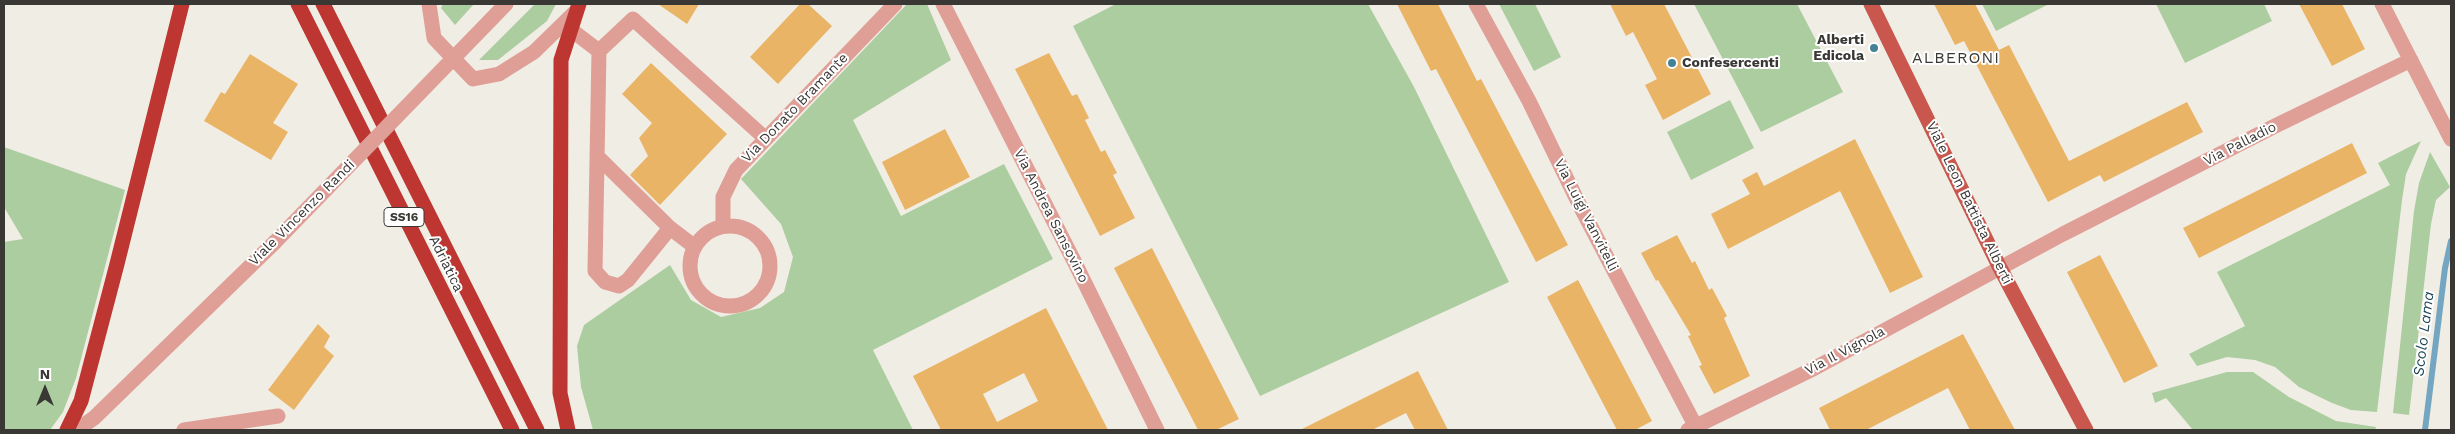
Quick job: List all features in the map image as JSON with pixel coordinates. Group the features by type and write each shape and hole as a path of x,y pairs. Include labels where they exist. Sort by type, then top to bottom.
{"highway":[{"path":"68,430 80,401 118,264 182,4"},
{"name":"Adriatica","path":"298,4 464,338 512,430"},
{"name":"Adriatica","path":"324,4 537,430"},
{"path":"568,430 560,393 561,60 577,7"},
{"path":"464,338 503,430"}],"main road":[{"name":"Viale Leon Battista Alberti","path":"1871,4 1999,266 2086,430"},
{"name":"Viale Leon Battista Alberti","path":"2071,400 2094,430"}],"street":[{"path":"429,4 434,38 473,79 500,74 534,52 577,7"},
{"name":"Viale Vincenzo Randi","path":"77,430 90,424 275,242 506,4"},
{"name":"Via Donato Bramante","path":"723,226 723,197 736,170 895,4"},
{"name":"Via Andrea Sansovino","path":"943,4 1076,263 1157,430"},
{"name":"Via Luigi Vanvitelli","path":"1476,4 1529,100 1580,206 1692,428"},
{"path":"2382,4 2449,136"},
{"path":"670,228 628,280 619,286 605,282 594,271 599,52 633,19 766,139"},
{"path":"570,29 599,52"},
{"name":"Via Palladio","path":"1999,266 2277,125 2412,60"},
{"path":"597,156 670,228 695,246"},
{"path":"723,226 736,226 748,230 759,238 767,248 770,274 766,286 757,296 746,303 734,306 721,305 709,300 699,292 692,280 691,258 695,246 702,237 723,226"},
{"name":"Via Il Vignola","path":"1692,428 1813,369 1999,266"},
{"path":"184,430 278,416"}],"green space":[{"path":"443,4 474,4 455,25 441,8"},
{"path":"535,4 556,4 547,21 498,60 479,60"},
{"path":"907,4 927,4 951,60 853,120 901,216 1004,164 1053,259 873,350 913,430 593,430 581,387 577,346 584,325 670,265 691,300 721,317 760,308 784,292 793,257 781,224 741,179"},
{"path":"1116,4 1368,4 1414,87 1509,282 1260,396 1073,26"},
{"path":"1499,4 1535,4 1561,57 1534,71"},
{"path":"1694,4 1797,4 1843,92 1761,132"},
{"path":"1982,4 2049,4 1996,31"},
{"path":"2156,4 2264,4 2272,21 2185,63"},
{"path":"1730,100 1754,148 1691,180 1667,132"},
{"path":"2421,141 2406,174 2377,412 2351,410 2332,403 2299,387 2275,367 2255,360 2227,357 2197,366 2189,354 2245,326 2217,272 2390,185 2378,163"},
{"path":"4,147 125,190 76,378 63,412 50,430 4,430 4,242 23,239 4,207"},
{"path":"2430,152 2450,187 2436,200 2431,224 2409,415 2393,413 2414,211 2419,183"},
{"path":"2227,372 2253,372 2289,397 2336,421 2376,427 2375,430 2193,430 2166,398 2155,403 2152,393"}],"building":[{"path":"658,4 699,4 687,24"},
{"path":"800,4 808,4 832,26 778,84 750,57"},
{"path":"1397,4 1438,4 1477,81 1481,79 1568,245 1536,262 1436,69 1431,71"},
{"name":"Confesercenti","path":"1610,4 1664,4 1711,94 1663,120 1645,85 1657,79 1633,32 1626,36"},
{"path":"1934,4 1975,4 1999,50 2009,45 2069,161 2187,102 2203,132 2104,182 2100,175 2048,202 1964,41 1955,45"},
{"path":"2299,4 2342,4 2365,49 2332,66"},
{"path":"1049,53 1072,96 1077,94 1089,118 1085,120 1101,152 1105,150 1117,173 1113,175 1135,218 1100,236 1015,69"},
{"path":"250,54 298,84 273,123 288,132 271,160 204,121 221,92 225,94"},
{"path":"651,63 727,134 660,205 630,175 648,156 639,138 652,123 622,94"},
{"path":"945,129 970,177 905,210 882,162"},
{"path":"1855,139 1923,277 1890,293 1840,191 1728,249 1711,214 1750,194 1742,180 1757,172 1764,186"},
{"path":"2352,143 2367,173 2199,258 2183,228"},
{"path":"1677,235 1692,263 1695,261 1709,290 1712,288 1727,316 1724,318 1750,376 1714,394 1699,366 1702,365 1688,336 1691,335 1658,280 1656,281 1641,253"},
{"path":"1152,248 1239,419 1216,430 1198,430 1114,268"},
{"path":"2100,255 2158,366 2124,383 2067,272"},
{"path":"1578,280 1652,421 1635,430 1617,430 1547,297"},
{"path":"1046,308 1108,430 941,430 913,376","holes":["1024,373 1038,401 997,422 983,394"]},
{"path":"318,324 330,336 324,347 334,356 294,410 268,390"},
{"path":"1963,334 2015,430 1970,430 1948,388 1866,430 1830,430 1819,408"},
{"path":"1418,371 1448,430 1415,430 1406,413 1372,430 1300,430"}],"waterway":[{"name":"Scolo Lama","path":"2425,430 2445,268 2451,241"}],"place":[{"name":"Alberti Edicola","path":"1874,48"},
{"name":"Confesercenti","path":"1672,63"}],"district":[{"name":"ALBERONI","path":"1956,58"}]}
